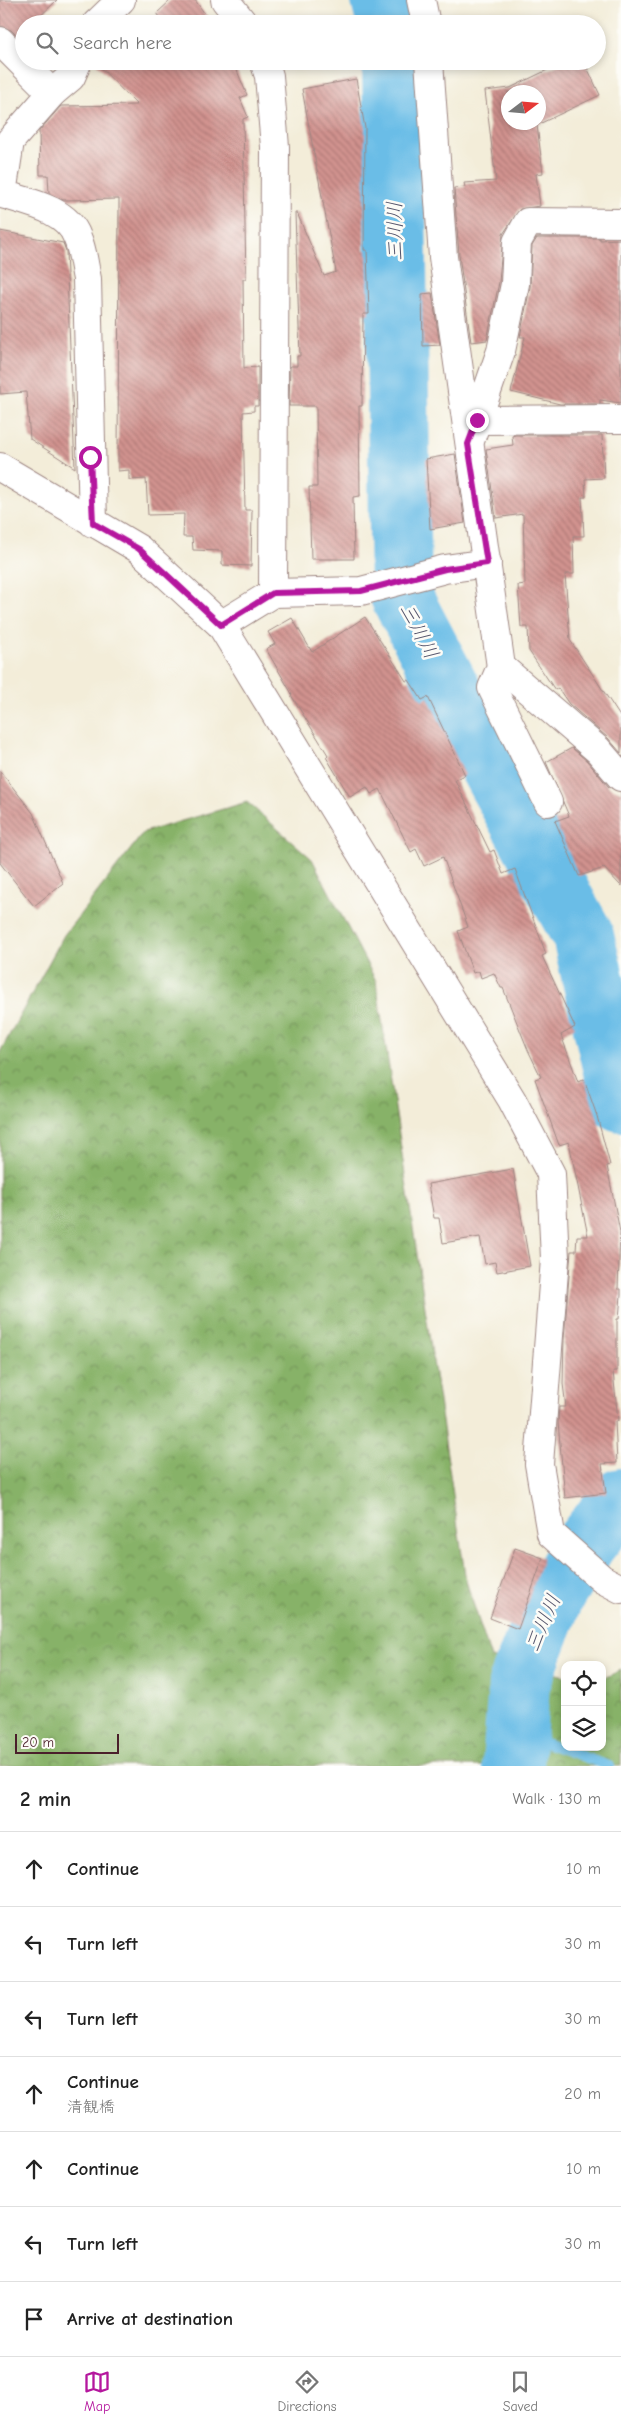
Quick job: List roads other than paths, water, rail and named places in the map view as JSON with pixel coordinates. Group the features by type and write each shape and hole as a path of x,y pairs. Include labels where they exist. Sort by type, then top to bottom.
{"street":[{"path":"105,15 121,0"},
{"path":"225,0 237,15"},
{"path":"421,0 424,15"},
{"path":"0,41 15,56"},
{"path":"29,70 52,93"},
{"path":"74,70 71,77 52,93 10,141 2,194 38,205 66,220 77,235 82,252 87,278 93,523"},
{"path":"267,70 275,147 273,593"},
{"path":"430,70 442,257 472,432 501,667 492,688 548,802"},
{"path":"472,432 501,351 515,284 517,242 528,222 621,223"},
{"path":"472,432 621,419"},
{"path":"0,467 139,549 221,625 512,1100 551,1174 555,1259 538,1464 551,1534 611,1584"},
{"path":"221,625 273,593 361,591 445,569 487,563"},
{"path":"501,667 598,750 621,777"}],"waterway":[{"name":"三川川","path":"382,0 386,15"},
{"name":"三川川","path":"393,70 401,596 494,774 583,936 621,1101"},
{"name":"三川川","path":"513,1766 519,1684 552,1598 585,1544 621,1499"},
{"path":"515,1732 609,1766"}]}
